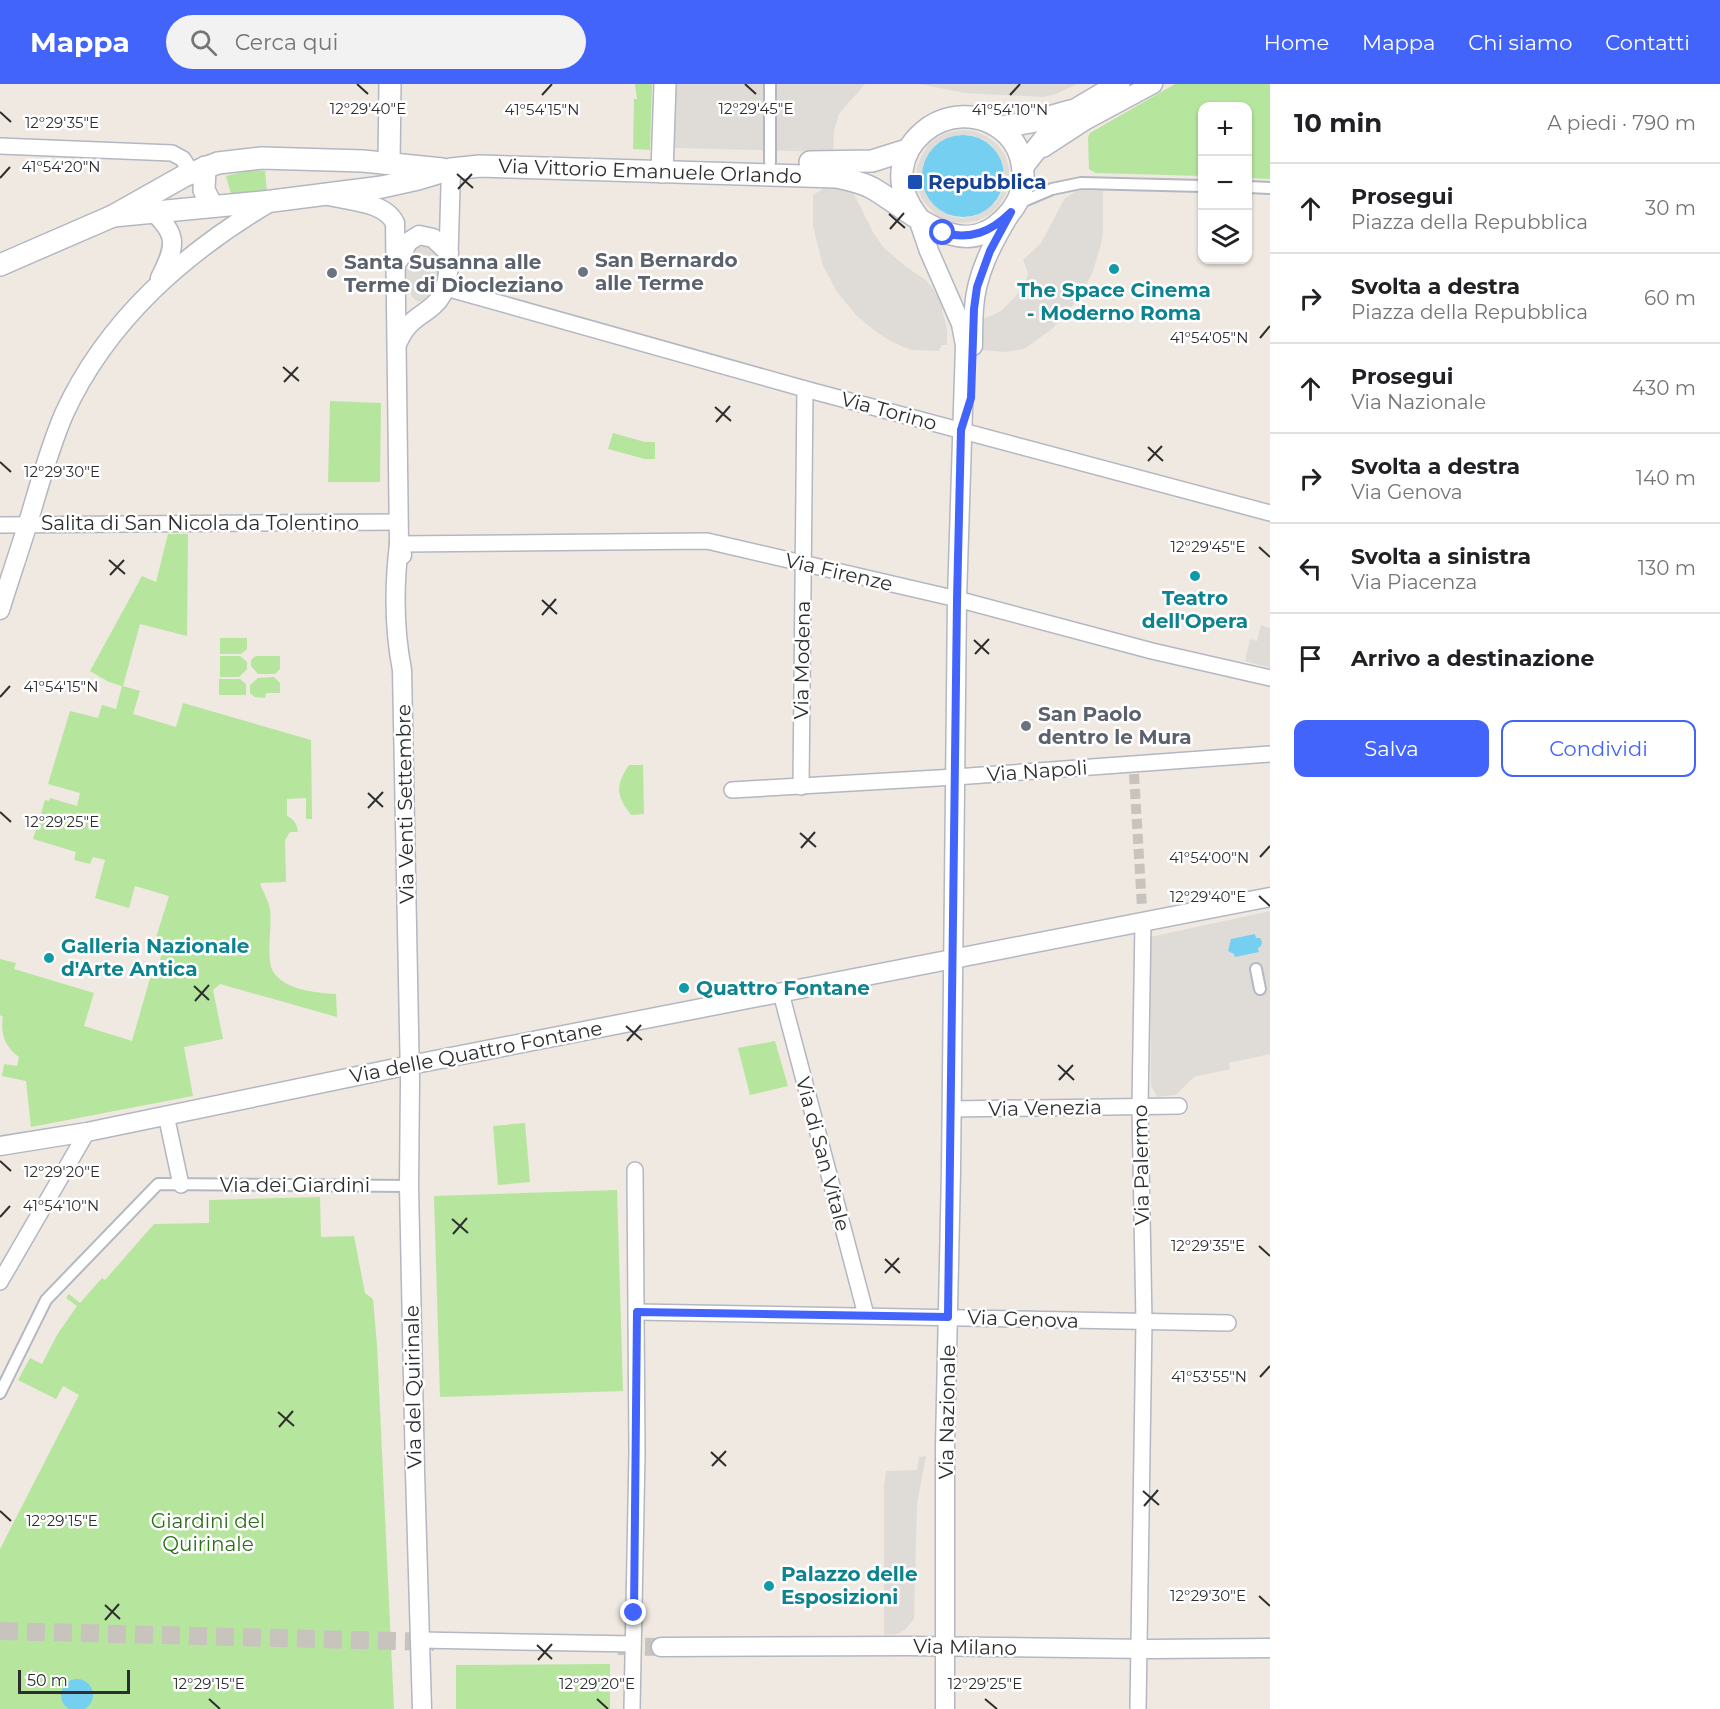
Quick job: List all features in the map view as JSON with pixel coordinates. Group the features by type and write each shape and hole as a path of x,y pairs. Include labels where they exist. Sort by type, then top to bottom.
{"main road":[{"path":"389,162 390,84"},
{"path":"662,166 664,84"},
{"path":"819,169 865,185 943,233 973,236 994,228 1014,208 1024,181 1027,161 1054,129 1079,107 1119,84"},
{"path":"1001,127 1049,117 1079,107"},
{"path":"917,216 906,199 902,186 902,165 907,150 926,126 947,116 975,115 1001,127 1012,138 1027,161"},
{"path":"819,169 872,161 907,150"},
{"path":"0,265 113,216 148,205 198,170 228,161 253,159 389,162 448,170"},
{"name":"Via Vittorio Emanuele Orlando","path":"662,166 770,162 819,169"},
{"name":"Via Vittorio Emanuele Orlando","path":"448,170 494,166 819,169"},
{"path":"198,170 212,206"},
{"path":"148,205 212,206 272,201 406,182 448,170"}],"street":[{"path":"770,84 770,162"},
{"path":"1027,161 1086,120 1153,84"},
{"path":"0,146 172,153 198,170"},
{"path":"398,342 409,324 439,302 446,288 450,206 448,170"},
{"path":"1014,208 1052,189 1081,183 1198,186"},
{"path":"1252,187 1270,188"},
{"path":"321,195 380,208 394,220 397,232 399,544"},
{"path":"0,610 54,439 93,361 114,332 154,287 219,235 272,201"},
{"path":"148,205 169,228 173,240 167,263 154,287"},
{"name":"Via Nazionale","path":"945,1709 954,777 961,430 965,344 977,287 990,251 1014,208"},
{"path":"917,216 963,329 965,344"},
{"path":"428,310 413,305 405,298 397,269 408,243 419,235 433,238 449,253"},
{"name":"Via Torino","path":"446,288 805,389 1270,513"},
{"name":"Via Modena","path":"801,787 805,389"},
{"name":"Salita di San Nicola da Tolentino","path":"0,525 399,522"},
{"name":"Via Firenze","path":"399,544 700,540 714,542 957,600 1152,651 1270,678"},
{"name":"Via Venti Settembre","path":"399,544 396,624 402,670 410,1065"},
{"name":"Via Napoli","path":"732,790 1134,769 1270,754"},
{"name":"Via delle Quattro Fontane","path":"0,1146 87,1132 410,1065 952,959 1142,915 1270,897"},
{"name":"Via Palermo","path":"1138,1709 1144,1322 1140,1107 1142,915"},
{"path":"1256,969 1260,989"},
{"name":"Via di San Vitale","path":"781,993 866,1315"},
{"name":"Via del Quirinale","path":"410,1065 409,1186 422,1709"},
{"name":"Via Venezia","path":"951,1109 1179,1106"},
{"path":"166,1115 181,1185"},
{"path":"0,1282 87,1132"},
{"path":"632,1709 637,1453 635,1170"},
{"name":"Via dei Giardini","path":"0,1393 46,1300 158,1185 409,1186"},
{"name":"Via Genova","path":"637,1312 845,1314 1228,1323"},
{"path":"420,1640 633,1644"},
{"name":"Via Milano","path":"661,1647 1270,1648"}],"green space":[{"path":"635,84 652,84 650,150 633,149 634,99 637,99"},
{"path":"1175,84 1270,84 1270,179 1252,178 1252,102 1198,102 1198,176 1096,173 1089,169 1088,138 1090,133"},
{"path":"250,170 265,171 267,192 231,194 226,176"},
{"path":"330,401 381,403 380,482 328,482"},
{"path":"613,433 645,442 655,442 655,459 645,459 608,449"},
{"path":"168,534 188,534 187,636 140,624 123,686 140,691 133,714 176,727 183,703 311,740 312,819 306,819 306,798 287,799 287,816 295,822 298,832 290,832 285,840 286,882 260,883 270,909 270,961 273,970 278,978 296,988 336,994 337,1017 220,984 213,990 223,1039 184,1047 193,1096 31,1127 26,1081 2,1076 4,1064 17,1066 19,1057 10,1049 2,1029 0,959 16,963 14,969 94,993 84,1026 132,1041 151,975 155,976 164,947 154,944 169,896 135,886 129,908 95,898 105,860 93,857 90,864 74,860 76,852 33,839 45,800 49,801 50,798 77,806 80,793 48,784 70,711 98,718 102,705 116,709 122,686 109,682 90,671 142,576 156,582"},
{"path":"220,638 247,638 247,649 241,654 220,654"},
{"path":"220,656 240,656 247,662 247,669 239,677 220,677"},
{"path":"256,656 280,656 280,669 275,674 258,674 251,666 251,660"},
{"path":"274,677 280,683 280,693 266,693 265,698 255,697 250,693 250,685 258,678"},
{"path":"219,679 240,679 246,684 246,695 219,695"},
{"path":"629,765 643,765 644,814 631,815 620,796 621,779"},
{"path":"775,1041 788,1086 750,1095 738,1048"},
{"path":"525,1123 530,1182 498,1185 493,1126"},
{"path":"617,1190 623,1391 440,1397 434,1196"},
{"name":"Giardini del Quirinale","path":"320,1197 321,1237 354,1236 365,1293 373,1299 394,1709 0,1709 0,1549 79,1395 63,1386 56,1399 18,1380 30,1358 42,1364 57,1335 77,1306 66,1298 69,1294 80,1303 102,1278 105,1280 154,1224 209,1223 209,1200"},
{"path":"610,1664 610,1709 456,1709 456,1665"}],"shaded area":[{"path":"674,84 865,84 839,114 834,131 833,152 672,148"},
{"path":"920,84 1077,84 1044,97 964,93"},
{"path":"974,131 997,144 1005,155 1009,168 1006,194 999,206 989,215 977,221 964,223 940,218 923,201 918,190 917,166 922,155 928,145 949,132","holes":["958,135 970,135 992,146 1004,168 1005,180 1002,192 995,203 975,216 962,218 950,216 923,166 936,145"]},
{"path":"823,186 850,189 883,247 906,267 926,280 933,289 940,300 947,330 947,345 942,345 939,351 911,350 892,342 857,316 837,292 823,266 813,226 813,195 823,189"},
{"path":"1076,191 1103,191 1101,244 1093,271 1081,296 1052,329 1024,349 1005,352 981,350 977,315 984,318 993,315 1002,310 1016,296 1025,283 1028,273 1023,260 1041,243 1065,198"},
{"path":"418,239 440,252 441,282 426,302 417,301 412,297 405,276 404,265"},
{"path":"1261,625 1270,628 1270,668 1245,661 1250,639 1257,641"},
{"path":"1270,911 1270,1054 1229,1063 1230,1069 1194,1077 1176,1095 1157,1097 1151,1086 1150,937"},
{"path":"926,1456 917,1504 914,1619 905,1630 897,1634 884,1635 884,1485 886,1471 917,1470 919,1457"}],"water":[{"path":"963,135 979,138 992,147 1001,160 1004,176 1001,192 992,205 979,214 963,217 947,214 934,205 925,192 922,176 925,160 934,147 947,138"},
{"path":"1255,934 1256,938 1260,938 1262,942 1258,948 1259,952 1235,957 1228,951 1231,939"},
{"path":"71,1680 83,1680 92,1689 92,1701 83,1710 71,1710 62,1701 62,1689"}],"tunnel":[{"path":"1134,774 1142,907"},
{"path":"0,1631 434,1642"},
{"path":"618,1646 661,1647"}],"place":[{"name":"Repubblica","path":"915,182"},
{"name":"The Space Cinema - Moderno Roma","path":"1114,269"},
{"name":"San Bernardo alle Terme","path":"583,272"},
{"name":"Santa Susanna alle Terme di Diocleziano","path":"332,273"},
{"name":"Teatro dell'Opera","path":"1195,576"},
{"name":"San Paolo dentro le Mura","path":"1026,726"},
{"name":"Galleria Nazionale d'Arte Antica","path":"49,958"},
{"name":"Quattro Fontane","path":"684,988"},
{"name":"Palazzo delle Esposizioni","path":"769,1586"}],"route":[{"path":"634,1613 637,1312 948,1317 961,430 971,398 974,309 977,287 990,251 1011,212 994,228 980,234 957,236 943,233"}]}
